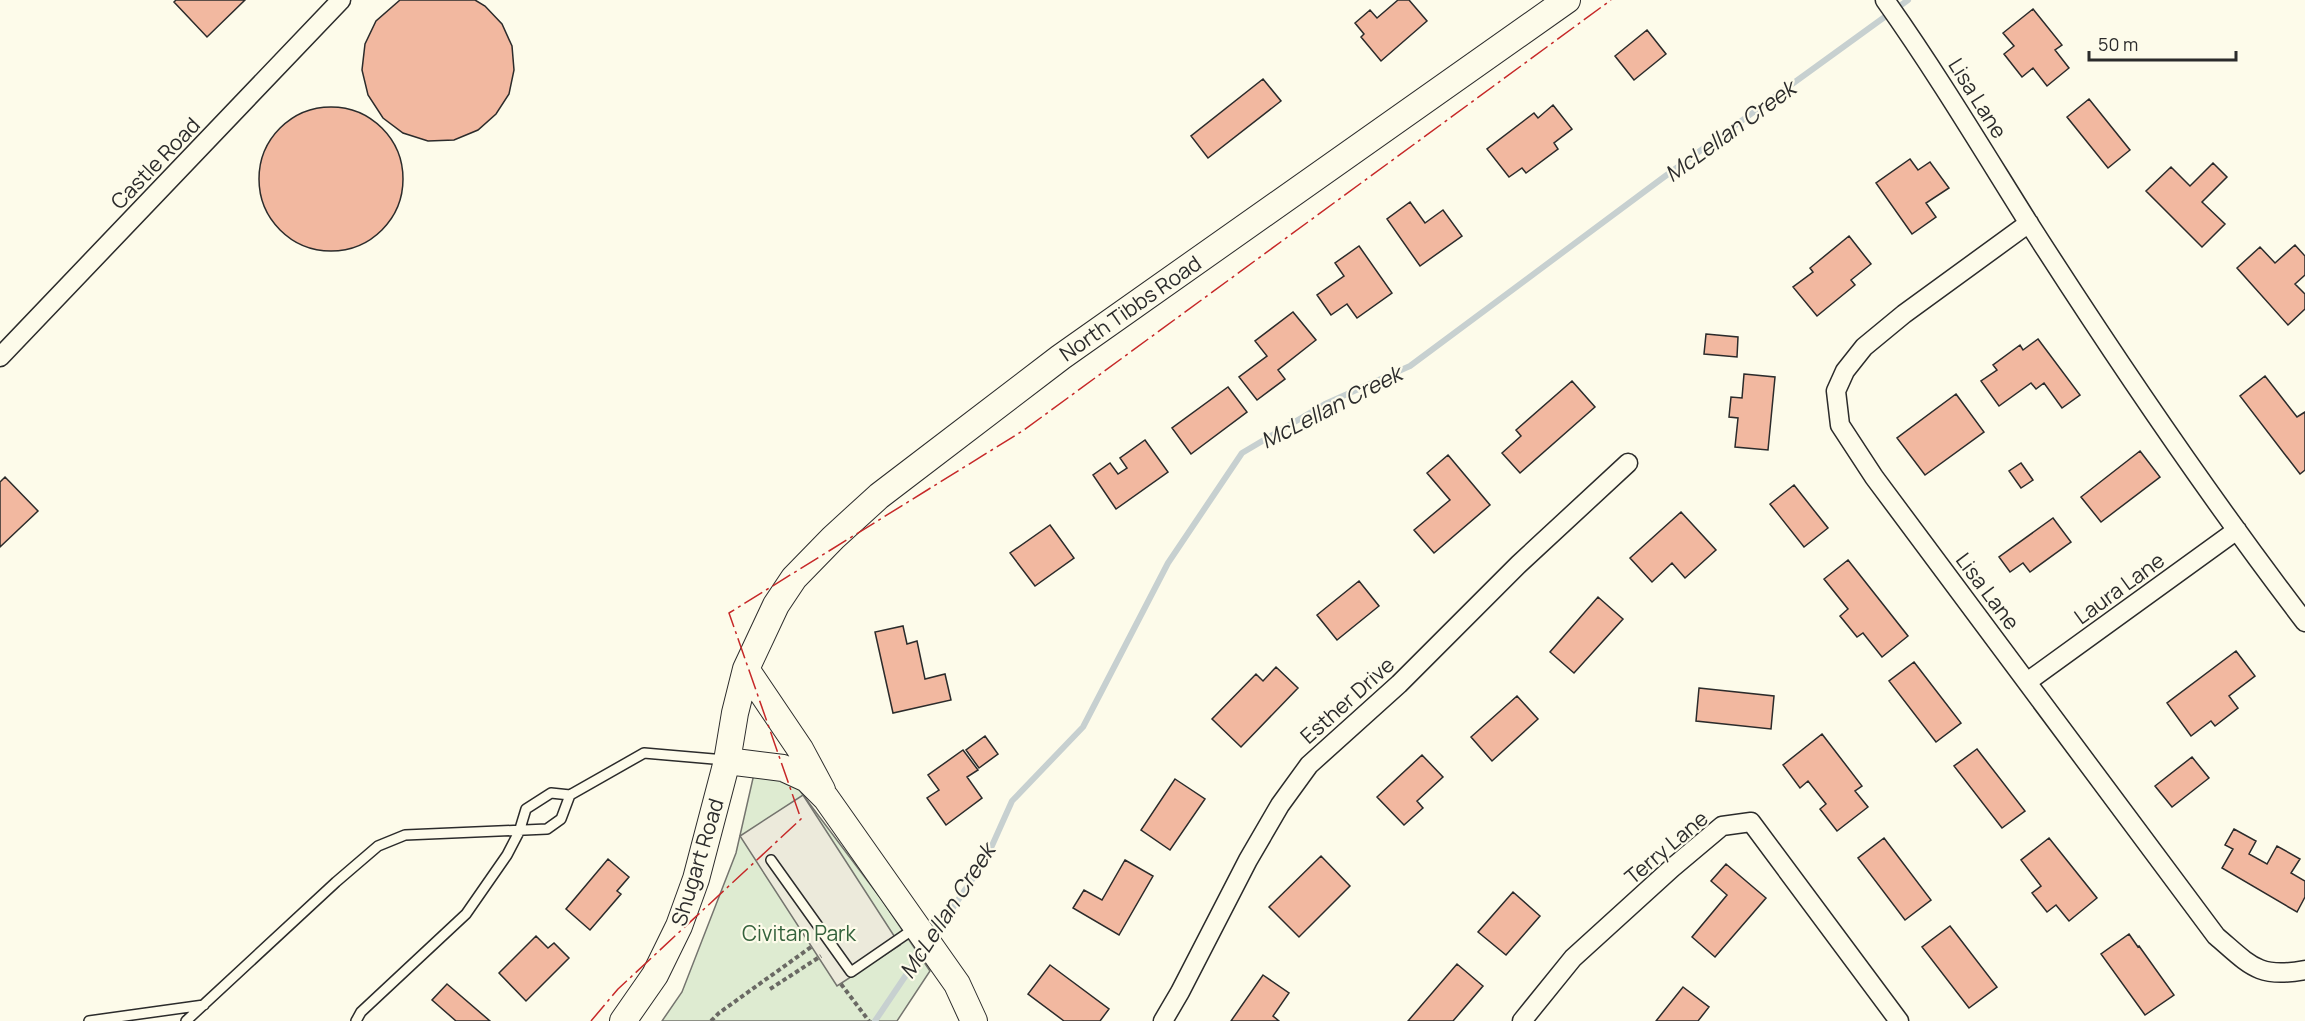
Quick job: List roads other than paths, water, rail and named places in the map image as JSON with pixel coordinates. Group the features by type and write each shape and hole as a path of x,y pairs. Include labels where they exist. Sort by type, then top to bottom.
{"street":[{"name":"Castle Road","path":"0,357 326,8 341,0"},
{"name":"North Tibbs Road","path":"727,761 735,713 746,669 776,605 795,578 833,538 879,496 1060,357 1567,0"},
{"name":"Lisa Lane","path":"1886,1 1928,61 2029,223 2191,465 2305,622"},
{"name":"Lisa Lane","path":"2029,223 1904,314 1864,347 1845,371 1836,391 1840,424 1874,477 2216,936 2252,968 2282,975 2305,970"},
{"name":"Esther Drive","path":"1162,1021 1180,992 1248,860 1280,805 1309,765 1399,684 1519,564 1628,463"},
{"name":"Laura Lane","path":"2027,682 2237,530"},
{"path":"746,669 800,749 826,798 957,984 974,1021"},
{"path":"727,761 783,768 807,779 826,798"},
{"name":"Shugart Road","path":"623,1021 655,975 679,926 696,879 727,761"},
{"name":"Terry Lane","path":"1522,1021 1573,958 1672,868 1722,826 1751,822 1899,1021"}],"lane":[{"path":"356,1021 362,1012 466,914 507,855 519,831 526,809 551,793 570,795 644,753 727,761"},
{"path":"186,1021 378,846 405,835 547,829 561,819 570,795"},
{"path":"771,860 851,972 919,929"},
{"path":"89,1021 96,1018 204,1005"}],"waterway":[{"name":"McLellan Creek","path":"933,937 986,859 1012,801 1083,727 1168,563 1242,453 1325,404 1410,366 1664,177 1908,0"},
{"name":"McLellan Creek","path":"875,1021 925,947"}],"park label":[{"name":"Civitan Park","path":"799,933"}]}
